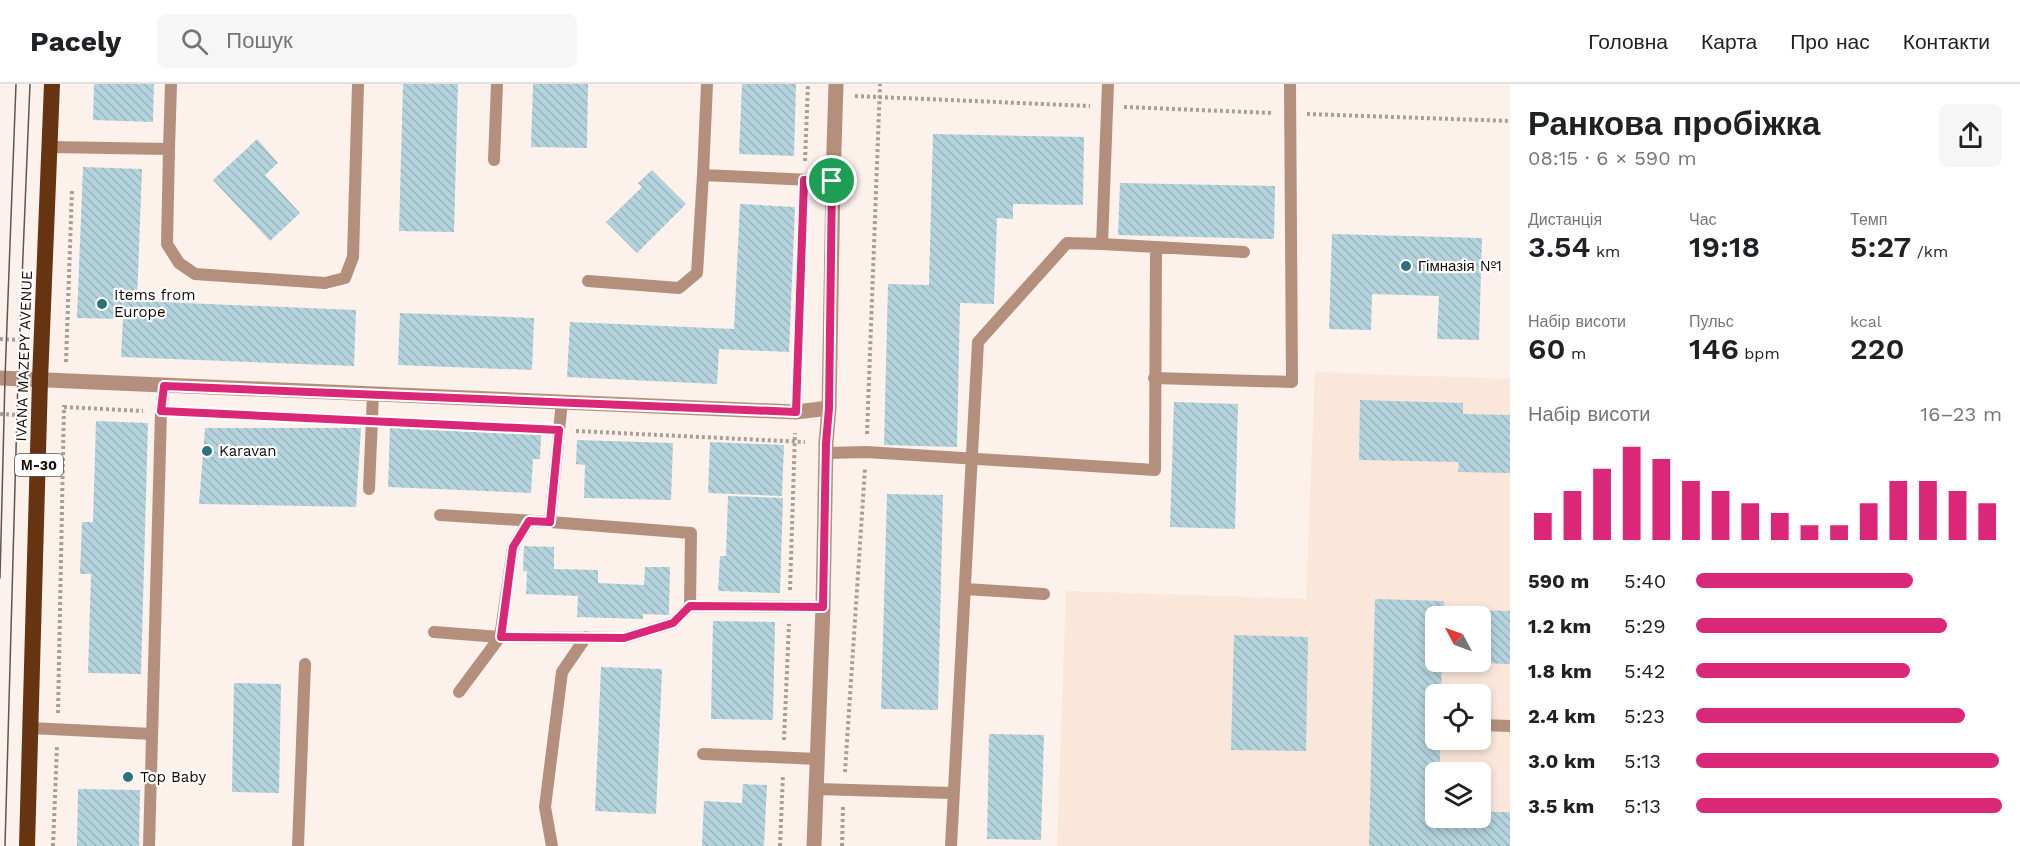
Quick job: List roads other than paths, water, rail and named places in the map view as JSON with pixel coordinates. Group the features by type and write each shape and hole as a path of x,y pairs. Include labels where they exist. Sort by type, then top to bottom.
{"highway":[{"name":"IVANA MAZEPY AVENUE","path":"27,846 40,380 52,84"}],"street":[{"path":"814,846 829,408 832,181 836,90"},
{"path":"0,378 796,412 829,408"}],"lane":[{"path":"171,84 167,244 179,263 195,274 325,283 345,278 353,257 357,84"},
{"path":"494,160 497,84"},
{"path":"588,281 679,288 697,273 707,84"},
{"path":"1102,244 1108,84"},
{"path":"1154,378 1292,382 1290,84"},
{"path":"50,147 169,149"},
{"path":"703,175 832,181"},
{"path":"951,846 952,793 978,342 1067,243 1244,252"},
{"path":"826,448 972,460 1155,470 1156,247"},
{"path":"149,846 161,411 164,386"},
{"path":"369,489 373,394"},
{"path":"550,522 561,401"},
{"path":"434,632 501,637 624,638 673,623 690,606 691,533 440,515"},
{"path":"459,692 501,637 513,547 529,521"},
{"path":"965,589 1044,594"},
{"path":"690,606 823,607"},
{"path":"552,846 545,807 562,672 586,637"},
{"path":"298,846 305,664"},
{"path":"1491,725 1510,726"},
{"path":"31,728 152,734"},
{"path":"703,754 817,759"},
{"path":"817,789 952,793"}],"tram line":[{"path":"0,578 16,84"},
{"path":"5,846 18,378 30,84"}],"place":[{"name":"Гімназія №1","path":"1406,266"},
{"name":"Items from Europe","path":"102,304"},
{"name":"Karavan","path":"207,451"},
{"name":"Top Baby","path":"128,777"}]}
